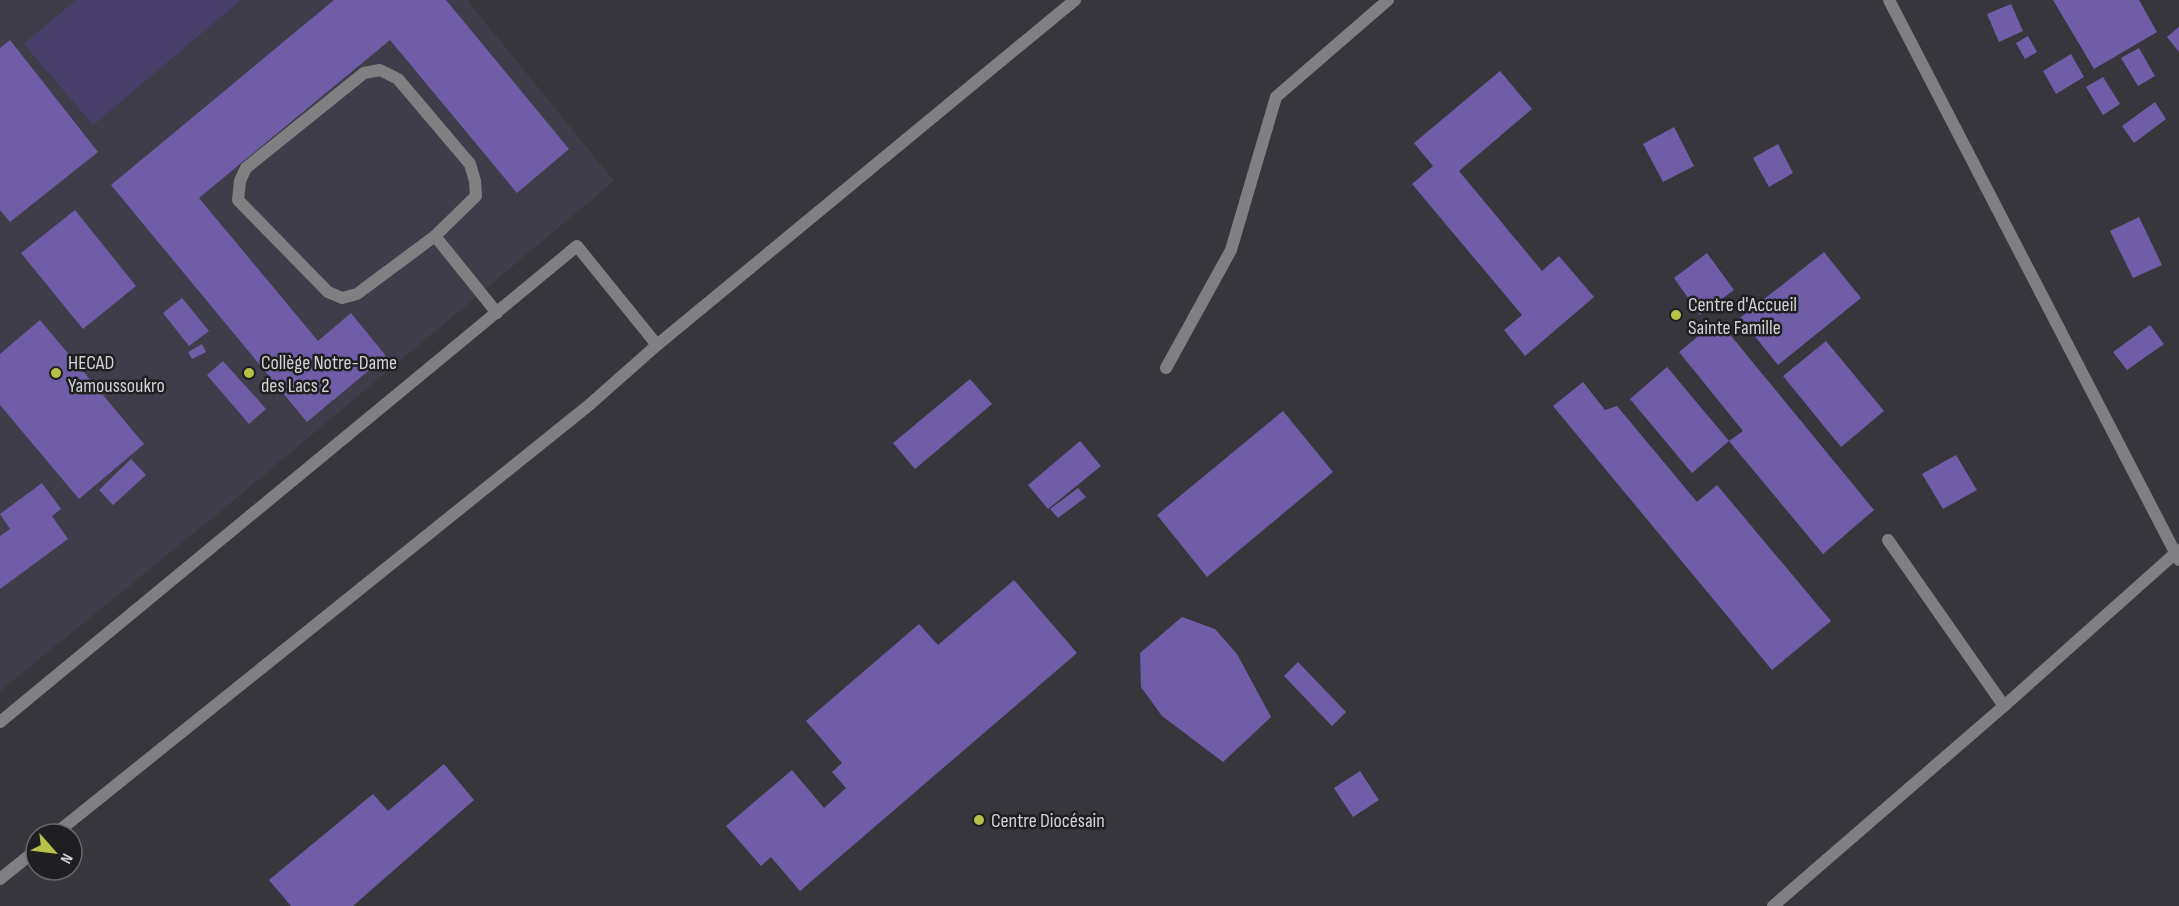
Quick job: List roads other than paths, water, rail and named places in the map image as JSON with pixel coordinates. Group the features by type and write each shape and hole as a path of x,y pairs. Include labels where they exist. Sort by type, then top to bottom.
{"street":[{"path":"70,822 588,406 657,345 1075,0"},
{"path":"1166,368 1231,250 1276,98 1388,0"},
{"path":"1773,906 2178,554 1889,0"},
{"path":"380,69 398,79 470,164 476,181 476,196 435,236 357,294 342,298 328,292 238,200 240,181 246,168 364,73 380,69"},
{"path":"435,236 497,313"},
{"path":"0,723 577,246 657,345"},
{"path":"1888,540 2004,706"},
{"path":"0,879 24,860"}],"place":[{"name":"Centre d'Accueil Sainte Famille","path":"1676,315"},
{"name":"HECAD Yamoussoukro","path":"56,373"},
{"name":"Collège Notre-Dame des Lacs 2","path":"249,373"},
{"name":"Centre Diocésain","path":"979,820"}]}
